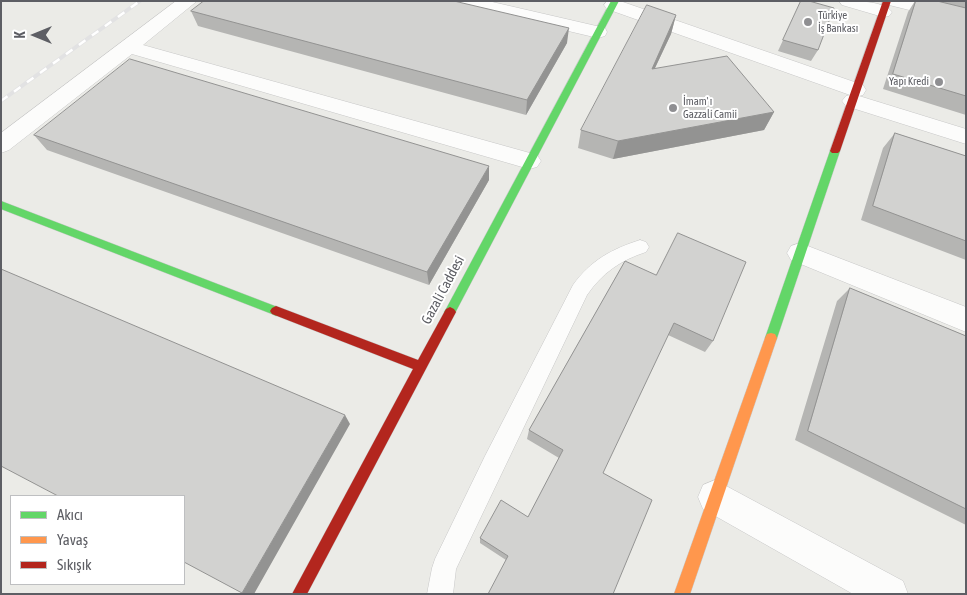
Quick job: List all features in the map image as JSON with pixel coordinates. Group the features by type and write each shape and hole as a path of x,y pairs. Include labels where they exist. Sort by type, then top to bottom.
{"street":[{"path":"1,145 188,1"},
{"path":"464,1 598,32"},
{"path":"848,1 888,5 966,18"},
{"path":"614,3 966,137"},
{"name":"Gazali Caddesi","path":"299,594 614,3"},
{"path":"682,594 854,95 888,5"},
{"path":"129,47 530,161"},
{"path":"1,205 420,366"},
{"path":"800,253 966,320"},
{"path":"715,497 890,594"}],"lane":[{"path":"440,594 444,568 492,464 580,290 590,275 603,263 626,251 640,247"}],"building":[{"path":"204,1 454,1 569,28 527,100 191,11"},
{"path":"801,1 809,1 834,8 818,50 783,40"},
{"path":"916,1 937,1 966,8 966,96 893,74"},
{"name":"İmam' ı Gazzali Camii","path":"647,5 676,15 652,69 727,56 774,112 618,141 581,130"},
{"path":"130,59 489,166 427,272 34,135"},
{"path":"895,133 966,156 966,241 873,206"},
{"path":"678,233 746,262 713,341 674,323 603,473 652,500 613,594 488,594 508,556 480,538 501,500 528,517 563,450 529,430 625,261 656,275"},
{"path":"1,269 345,415 242,593 185,563 185,495 56,495 1,466"},
{"path":"850,288 966,336 966,509 808,431"}],"railway":[{"path":"1,101 140,1"}],"traffic: fast":[{"path":"450,312 615,1"},
{"path":"771,338 835,151"},
{"path":"1,205 276,311"}],"traffic: slow":[{"path":"682,594 771,338"}],"traffic: jam":[{"path":"835,151 887,1"},
{"path":"276,311 420,366"},
{"path":"299,594 450,312"}],"place":[{"name":"Türkiye İş Bankası","path":"808,22"},
{"name":"Yapı Kredi","path":"939,82"},
{"name":"İmam' ı Gazzali Camii","path":"673,108"}]}
